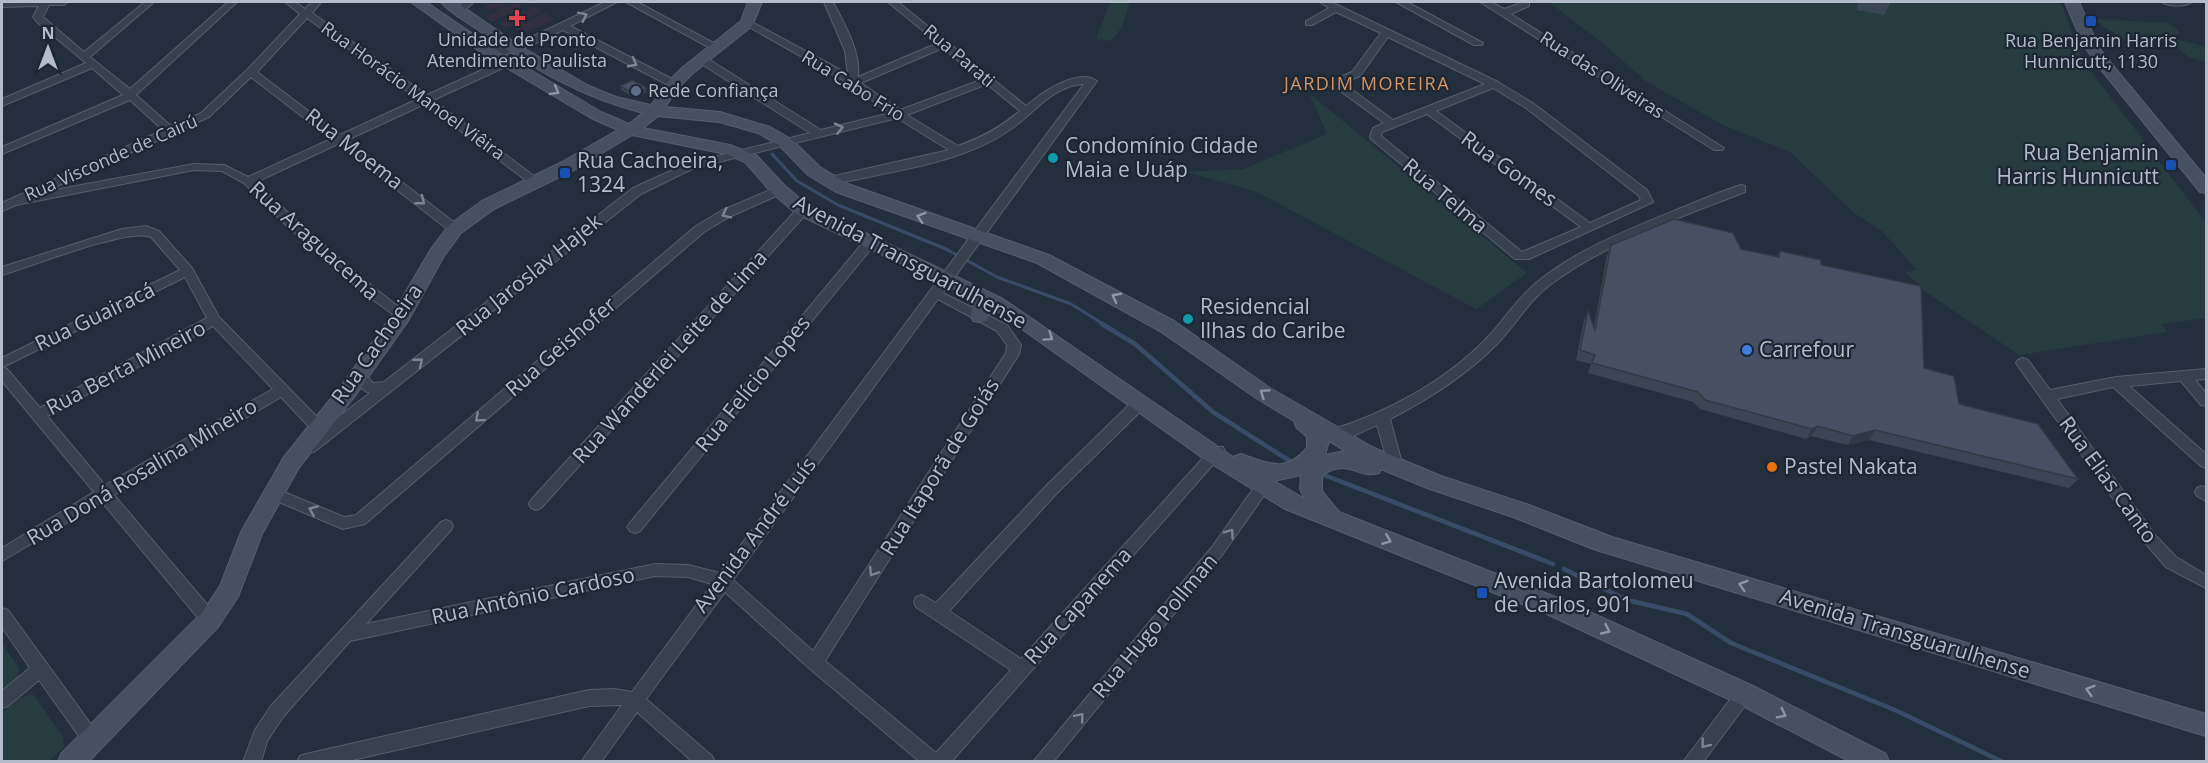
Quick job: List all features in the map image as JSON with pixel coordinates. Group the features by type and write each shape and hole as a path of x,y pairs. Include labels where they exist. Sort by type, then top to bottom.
{"main road":[{"name":"Avenida Transguarulhense","path":"418,2 507,63 596,115 630,130 745,149 779,190 803,210 870,242 951,271 976,292 1029,323 1140,403 1263,486 1293,503 1556,607 1744,694 1877,762"},
{"path":"747,23 754,2"},
{"path":"2072,2 2090,44 2100,59 2206,188"},
{"name":"Avenida Transguarulhense","path":"458,4 515,49 584,89 611,100 655,111 735,120 752,126 785,142 814,171 858,195 1043,259 1136,307 1177,332 1286,408"},
{"name":"Rua Cachoeira","path":"70,762 210,620 230,590 252,532 272,493 291,463 359,376 401,316 437,254 455,229 488,205 536,182 630,130 655,111 674,84 701,59 747,23"},
{"path":"596,115 609,131 610,142"},
{"path":"630,130 661,119 735,120"},
{"path":"745,149 760,137 752,126"},
{"path":"976,292 980,316"},
{"path":"1286,408 1396,467 1605,543"},
{"path":"1210,449 1260,471 1275,473 1296,469 1315,454 1319,442 1313,431 1286,408"},
{"path":"1333,518 1311,493 1310,477 1313,470 1326,461 1347,459 1462,503 1605,543"},
{"name":"Avenida Transguarulhense","path":"1605,543 2206,725"},
{"path":"2133,703 2206,730"}],"street":[{"path":"48,25 50,16 64,2"},
{"path":"2,4 64,2"},
{"path":"2,103 87,61 150,2"},
{"path":"2,152 117,103 130,95 233,2"},
{"name":"Rua Horácio Manoel Viêira","path":"289,2 536,182"},
{"name":"Rua Visconde de Cairú","path":"7,205 206,115 251,72 317,2"},
{"path":"487,50 515,49 612,2"},
{"path":"631,2 716,47"},
{"path":"829,2 852,59 853,82 945,44"},
{"name":"Rua Parati","path":"893,2 1024,110"},
{"name":"Rua das Oliveiras","path":"1485,2 1572,54 1638,100 1718,148"},
{"path":"2167,2 2187,2"},
{"path":"1409,3 1478,43"},
{"path":"45,4 38,17 58,37 130,95 171,132"},
{"path":"1309,23 1330,4 1494,84 1530,106 1643,193 1647,202 1590,228"},
{"path":"1504,13 1526,4"},
{"name":"Rua Cabo Frio","path":"747,23 853,82 958,151"},
{"path":"563,26 674,84"},
{"path":"1387,31 1356,74 1334,84 1392,124 1494,84"},
{"path":"701,59 818,133"},
{"path":"248,181 507,63"},
{"name":"Rua Moema","path":"251,72 455,229"},
{"name":"Avenida André Luís","path":"590,762 977,235 1033,167 1092,81 1076,80 1061,84 1024,110"},
{"name":"Rua Jaroslav Hajek","path":"291,463 624,199 690,166 745,149 785,142 899,114 987,81"},
{"path":"830,181 958,151 995,135 1024,110"},
{"name":"Rua Gomes","path":"1428,110 1590,228"},
{"name":"Rua Telma","path":"1392,124 1377,130 1376,137 1516,255 1525,256 1590,228"},
{"name":"Rua Araguacema","path":"7,205 194,167 224,168 248,181 291,223 366,289 401,316"},
{"path":"1333,435 1348,433 1383,417 1471,361 1491,342 1530,294 1548,280 1611,245 1741,189"},
{"name":"Rua Geishofer","path":"272,493 343,523 354,523 366,516 700,229 725,214 779,190"},
{"name":"Rua Wanderlei Leite de Lima","path":"536,504 803,210"},
{"path":"2,271 122,233 146,230 155,234 188,271 214,320 318,427"},
{"name":"Rua Felício Lopes","path":"635,526 870,242"},
{"name":"Rua Guairacá","path":"2,363 188,271"},
{"name":"Avenida André Luís","path":"922,309 943,297 976,292"},
{"name":"Rua Itaporã de Goiás","path":"815,663 1012,354 1014,345 1011,337 1002,328 943,297"},
{"name":"Rua Berta Mineiro","path":"38,415 214,320"},
{"name":"Rua Elias Canto","path":"2023,363 2156,545 2171,562 2206,582"},
{"path":"2,372 210,620"},
{"path":"2047,396 2116,382 2206,374"},
{"path":"2182,375 2206,401"},
{"path":"359,376 370,388 387,387"},
{"path":"2116,382 2206,462"},
{"name":"Rua Doná Rosalina Mineiro","path":"2,555 282,390"},
{"path":"938,612 1052,489 1140,403"},
{"path":"1383,417 1386,436 1396,467"},
{"name":"Rua Capanema","path":"939,762 1023,669 1210,449"},
{"name":"Rua Hugo Pollman","path":"1042,762 1217,551 1263,486"},
{"path":"252,762 262,735 274,715 446,526"},
{"name":"Rua Antônio Cardoso","path":"345,635 655,570 687,570 722,580"},
{"path":"722,580 815,663 934,762"},
{"path":"922,602 1023,669"},
{"path":"2,615 92,740"},
{"path":"2,701 40,670"},
{"path":"1692,762 1744,694"},
{"path":"306,762 589,698 611,697 634,700 682,738 706,762"}],"shaded area":[{"name":"Unidade de Pronto Atendimento Paulista","path":"493,2 501,2 508,6 515,3 523,8 512,13 515,15 535,6 542,12 523,20 526,22 546,13 555,20 523,33 511,25 506,28 498,23 510,17 507,15 491,22 484,17 499,10 484,7"}],"green space":[{"path":"1110,2 1130,2 1122,27 1111,41 1096,39"},
{"path":"1549,2 2059,2 2078,49 2090,70 2206,223 2206,318 2162,324 2167,332 2019,355 1926,292 1905,272 1917,270 1882,231 1854,213 1790,152 1721,124 1647,82 1600,41"},
{"path":"2097,19 2169,23 2179,31 2176,39 2206,47 2206,62 2189,57 2177,47 2158,40 2126,40 2101,25"},
{"path":"1309,93 1527,273 1476,309 1257,192 1186,172 1243,169 1327,134"},
{"path":"2,643 19,668 18,678 2,691"},
{"path":"33,694 63,737 64,747 49,761 2,761 2,713 20,698"}],"building":[{"path":"632,80 647,88 635,95 620,86"},
{"name":"Carrefour","path":"1674,219 1733,233 1741,249 1779,257 1780,251 1821,260 1821,265 1921,286 1924,368 1954,376 1959,404 2038,424 2078,479 1875,430 1853,436 1818,426 1812,429 1705,400 1698,392 1592,363 1595,355 1580,350 1588,310 1595,330 1611,245"}],"waterway":[{"path":"772,154 797,181 838,205 946,249 997,277 1071,304 1105,325"},
{"path":"1102,324 1135,344 1213,412 1293,463"},
{"path":"1319,473 1553,564"},
{"path":"1564,569 1627,600 1687,614 1731,643 1895,710 2003,762"}],"place":[{"name":"Unidade de Pronto Atendimento Paulista","path":"517,18"},
{"name":"Rua Benjamin Harris Hunnicutt, 1130","path":"2091,21"},
{"name":"Rede Confiança","path":"636,91"},
{"name":"Condomínio Cidade Maia e Uuáp","path":"1053,158"},
{"name":"Rua Benjamin Harris Hunnicutt","path":"2171,165"},
{"name":"Rua Cachoeira, 1324","path":"565,173"},
{"name":"Residencial Ilhas do Caribe","path":"1188,319"},
{"name":"Carrefour","path":"1747,350"},
{"name":"Pastel Nakata","path":"1772,467"},
{"name":"Avenida Bartolomeu de Carlos, 901","path":"1482,593"}],"district":[{"name":"JARDIM MOREIRA","path":"1367,84"}]}
